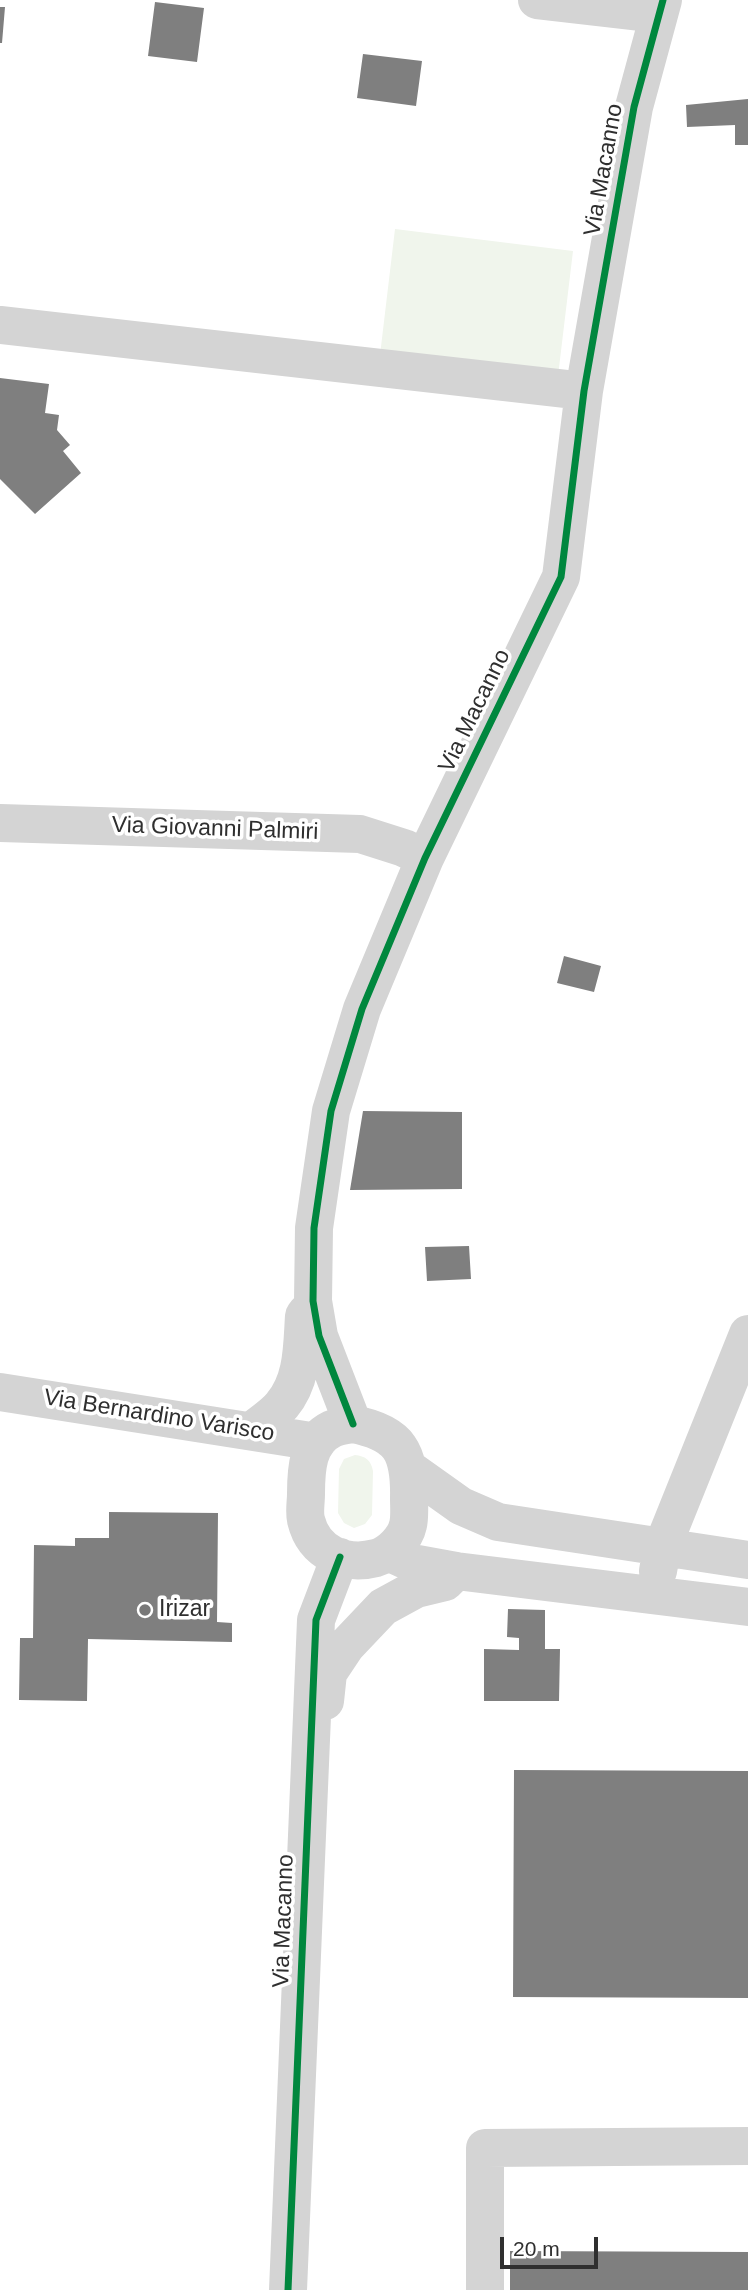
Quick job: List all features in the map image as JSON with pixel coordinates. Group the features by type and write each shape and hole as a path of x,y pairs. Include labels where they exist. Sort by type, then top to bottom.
{"street":[{"name":"Via Macanno","path":"353,1424 319,1336 313,1301 314,1228 331,1111 362,1009 425,858 561,577 584,391 634,107 661,7 537,0"},
{"path":"0,325 584,391"},
{"name":"Via Giovanni Palmiri","path":"0,823 360,834 404,848 425,858"},
{"path":"253,1430 281,1407 294,1388 300,1364 304,1316 313,1301"},
{"path":"653,1596 662,1548 748,1334"},
{"name":"Via Bernardino Varisco","path":"0,1392 317,1441"},
{"path":"353,1424 377,1429 398,1445 409,1469 408,1525 396,1546 379,1558 354,1562 328,1554 313,1539 306,1519 306,1463 317,1441 332,1429 353,1424"},
{"path":"409,1469 461,1506 498,1522 748,1560"},
{"path":"388,1552 412,1563 456,1572 748,1607"},
{"name":"Via Macanno","path":"288,2290 316,1620 340,1558"},
{"path":"310,1749 323,1727 328,1673 346,1646 383,1607 416,1589 445,1582 456,1572"},
{"path":"485,2290 485,2148 748,2146"}],"shaded area":[{"path":"395,229 573,251 558,376 380,355"},
{"path":"355,1455 367,1459 373,1471 372,1515 365,1524 354,1528 344,1523 338,1513 339,1469 344,1459"}],"building":[{"path":"155,2 204,8 197,62 148,56"},
{"path":"0,7 5,7 2,43 0,43"},
{"path":"363,54 422,61 416,106 357,98"},
{"path":"748,99 748,145 735,145 735,125 687,127 686,105"},
{"path":"0,378 49,384 45,413 59,415 57,430 70,445 63,451 81,473 35,514 0,479"},
{"path":"564,956 601,966 594,992 557,983"},
{"path":"363,1111 462,1112 462,1189 350,1190"},
{"path":"469,1246 471,1279 427,1281 425,1247"},
{"path":"109,1512 218,1513 217,1622 232,1623 232,1642 88,1639 87,1701 19,1700 20,1638 33,1638 34,1545 75,1546 75,1538 109,1538"},
{"path":"508,1609 545,1610 545,1649 560,1649 559,1701 484,1701 484,1649 519,1650 519,1638 507,1637"},
{"path":"514,1770 748,1771 748,1998 513,1997"},
{"path":"510,2251 748,2252 748,2290 510,2290"}],"cycle path":[{"path":"353,1424 319,1336 313,1301 314,1228 331,1111 362,1009 425,858 561,577 584,391 634,107 663,0"},
{"path":"288,2290 316,1620 340,1557"}],"place":[{"name":"Irizar","path":"145,1610"}]}
